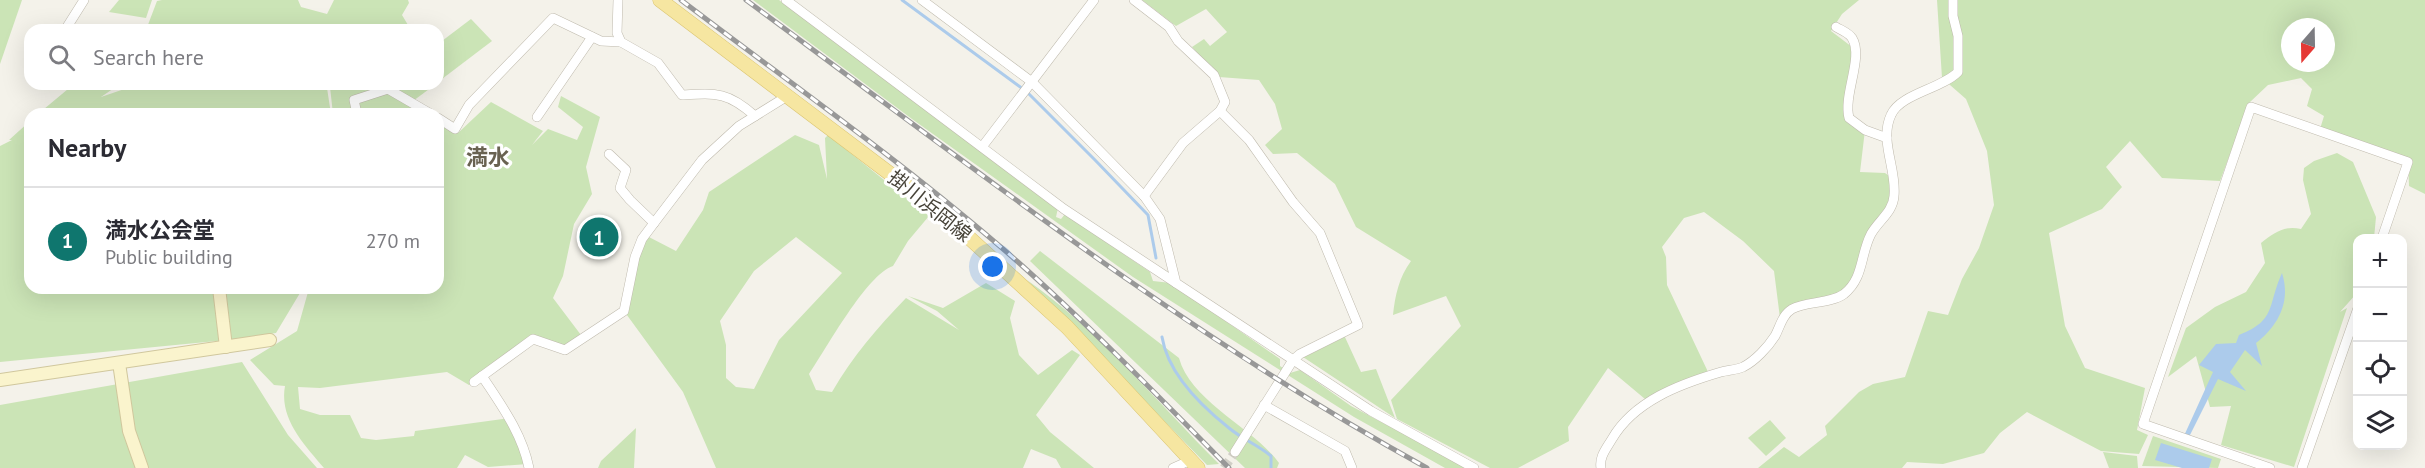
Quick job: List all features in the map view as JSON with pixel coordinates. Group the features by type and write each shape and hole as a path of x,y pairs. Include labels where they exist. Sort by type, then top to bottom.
{"main road":[{"name":"掛川浜岡線","path":"660,0 789,95 942,213 1066,327 1194,464"}],"street":[{"path":"68,24 84,0"},
{"path":"618,0 617,33 621,42"},
{"path":"786,0 1064,208 1150,267 1371,411 1474,468"},
{"path":"922,0 1032,82 1144,196 1161,219 1176,283"},
{"path":"982,147 1094,0"},
{"path":"1134,0 1169,27 1178,41 1214,75 1225,102 1220,111 1183,143 1144,196"},
{"path":"1600,468 1600,460 1620,424 1649,400 1711,376 1743,368 1760,355 1775,336 1783,317 1791,309 1843,295 1861,274 1864,251 1871,234 1891,209 1894,194 1886,131 1892,114 1898,105 1950,81 1958,72 1958,36 1953,16 1953,0"},
{"path":"444,122 455,129 469,105 553,18 601,41 621,42 658,63 682,94 720,93 738,100 755,116"},
{"path":"1836,27 1851,36 1856,50 1846,106 1849,118 1865,130 1887,138"},
{"path":"537,117 592,37"},
{"path":"356,108 354,100 385,90"},
{"path":"390,90 420,108"},
{"path":"529,468 521,441 510,418 478,379 533,339 565,350 608,324 624,311 635,257 642,239 654,222 702,160 739,126 789,95"},
{"path":"2270,468 2143,424 2251,107 2408,162 2383,234"},
{"path":"1220,111 1249,141 1293,202 1320,233 1358,325 1300,354 1293,360 1238,448"},
{"path":"609,154 626,170 620,188 630,201 654,222"},
{"path":"220,294 226,346"},
{"path":"2302,468 2353,322"},
{"path":"0,380 270,340"},
{"path":"118,363 129,431 142,468"},
{"path":"1264,405 1345,451 1352,468"},
{"path":"1173,468 1194,464"}],"green space":[{"path":"0,0 22,0 0,64"},
{"path":"119,0 152,0 146,18 109,12"},
{"path":"298,0 301,7 327,14 334,0 408,0 409,3 402,15 407,24 148,24 157,1"},
{"path":"753,0 779,0 1058,208 1056,217 1061,219 1065,214 1150,272 1153,281 1171,283 1280,359 1280,366 1290,373 1300,370 1351,406 1468,468 1445,468 1354,417 1133,277 912,119"},
{"path":"1142,0 1859,0 1842,14 1831,31 1856,50 1849,118 1865,130 1860,172 1885,173 1893,179 1895,194 1871,234 1861,274 1843,295 1791,309 1780,318 1774,271 1743,241 1704,212 1684,218 1662,247 1666,257 1667,285 1709,374 1645,399 1608,368 1568,427 1569,441 1518,468 1490,468 1397,419 1391,400 1461,326 1446,296 1393,315 1398,287 1411,261 1356,227 1335,184 1297,153 1273,154 1265,145 1282,129 1275,104 1259,80 1219,77 1192,47 1204,39 1210,46 1227,32 1206,9 1176,26"},
{"path":"1937,0 2425,0 2425,194 2409,186 2408,160 2320,129 2324,116 2307,106 2312,89 2301,78 2268,85 2249,103 2220,181 2162,178 2130,141 2106,167 2122,187 2102,209 2049,233 2065,326 2085,368 2145,388 2137,430 2148,435 2139,454 2101,451 2027,412 2000,433 1984,453 1943,464 1907,462 1902,468 1758,468 1784,447 1799,457 1827,435 1825,426 1859,392 1873,384 1905,377 1928,311 1948,315 1962,279 1979,248 1994,205 1987,151 1966,99 1942,78"},
{"path":"471,19 492,41 444,77 444,39"},
{"path":"67,90 111,90 101,97 121,90 327,90 330,108 45,108"},
{"path":"330,90 428,90 413,101 419,108 332,108"},
{"path":"561,96 600,117 586,167 592,194 574,224 563,276 553,298 584,339 565,350 533,339 469,385 447,372 320,388 298,387 300,409 320,415 350,415 361,438 376,440 414,436 415,431 510,418 528,464 488,467 465,455 457,468 324,468 301,440 289,420 284,398 285,386 274,385 250,360 297,331 307,294 444,294 444,125 458,133 491,102 543,131 532,145 548,129 577,140 583,127 558,107"},
{"path":"24,126 24,294 299,294 276,333 227,340 0,362 0,146 12,140 9,140"},
{"path":"795,135 819,145 827,179 825,138 828,135 929,216 908,241 893,266 883,272 859,297 836,331 809,374 816,390 832,392 866,343 906,298 959,330 937,311 908,296 943,308 986,283 1015,301 1010,318 1019,355 1038,375 1072,350 1080,355 1036,415 1050,432 1094,468 1061,468 1056,459 1031,449 1023,468 716,468 683,392 624,311 645,235 676,251 703,210 709,192","holes":["796,237 842,273 779,340 754,389 736,387 726,378 726,345 720,321 754,271"]},
{"path":"2337,153 2353,162 2376,217 2374,234 2353,234 2353,297 2340,312 2347,308 2294,467 2221,445 2231,406 2210,407 2196,356 2168,377 2186,328 2215,307 2246,292 2265,263 2261,243 2284,229 2301,229 2311,214 2303,180 2304,168 2314,161"},
{"path":"1040,251 1179,358 1196,388 1268,450 1279,463 1277,468 1245,468 1030,261"},
{"path":"1027,280 1103,344 1219,464 1207,465"},
{"path":"1344,335 1361,372 1376,369 1395,418 1303,357"},
{"path":"242,362 288,435 317,468 0,468 0,405"},
{"path":"1770,420 1786,438 1766,456 1748,438"},
{"path":"636,428 634,468 598,468 601,461"},
{"path":"2153,436 2221,459 2218,468 2142,466"},
{"path":"2103,452 2137,456 2138,468 2109,468"}],"water":[{"path":"2282,273 2285,293 2281,312 2271,328 2256,343 2262,366 2245,350 2230,372 2246,391 2218,379 2188,439 2183,438 2213,372 2199,365 2216,344 2236,343 2239,335 2260,324 2269,311"},
{"path":"2161,443 2212,459 2209,468 2182,468 2155,460"}],"waterway":[{"path":"902,0 1027,92 1095,160 1148,215 1156,258"},
{"path":"1162,337 1171,364 1187,388 1229,428 1271,456 1271,468"}],"tunnel":[{"path":"1224,468 1235,452"}],"railway":[{"path":"681,0 894,160 1018,262 1072,312 1229,468"},
{"path":"746,0 995,185 1164,305 1250,362 1427,468"}],"place":[{"name":"満水公会堂","path":"599,237"}],"district":[{"name":"満水","path":"488,157"}]}
